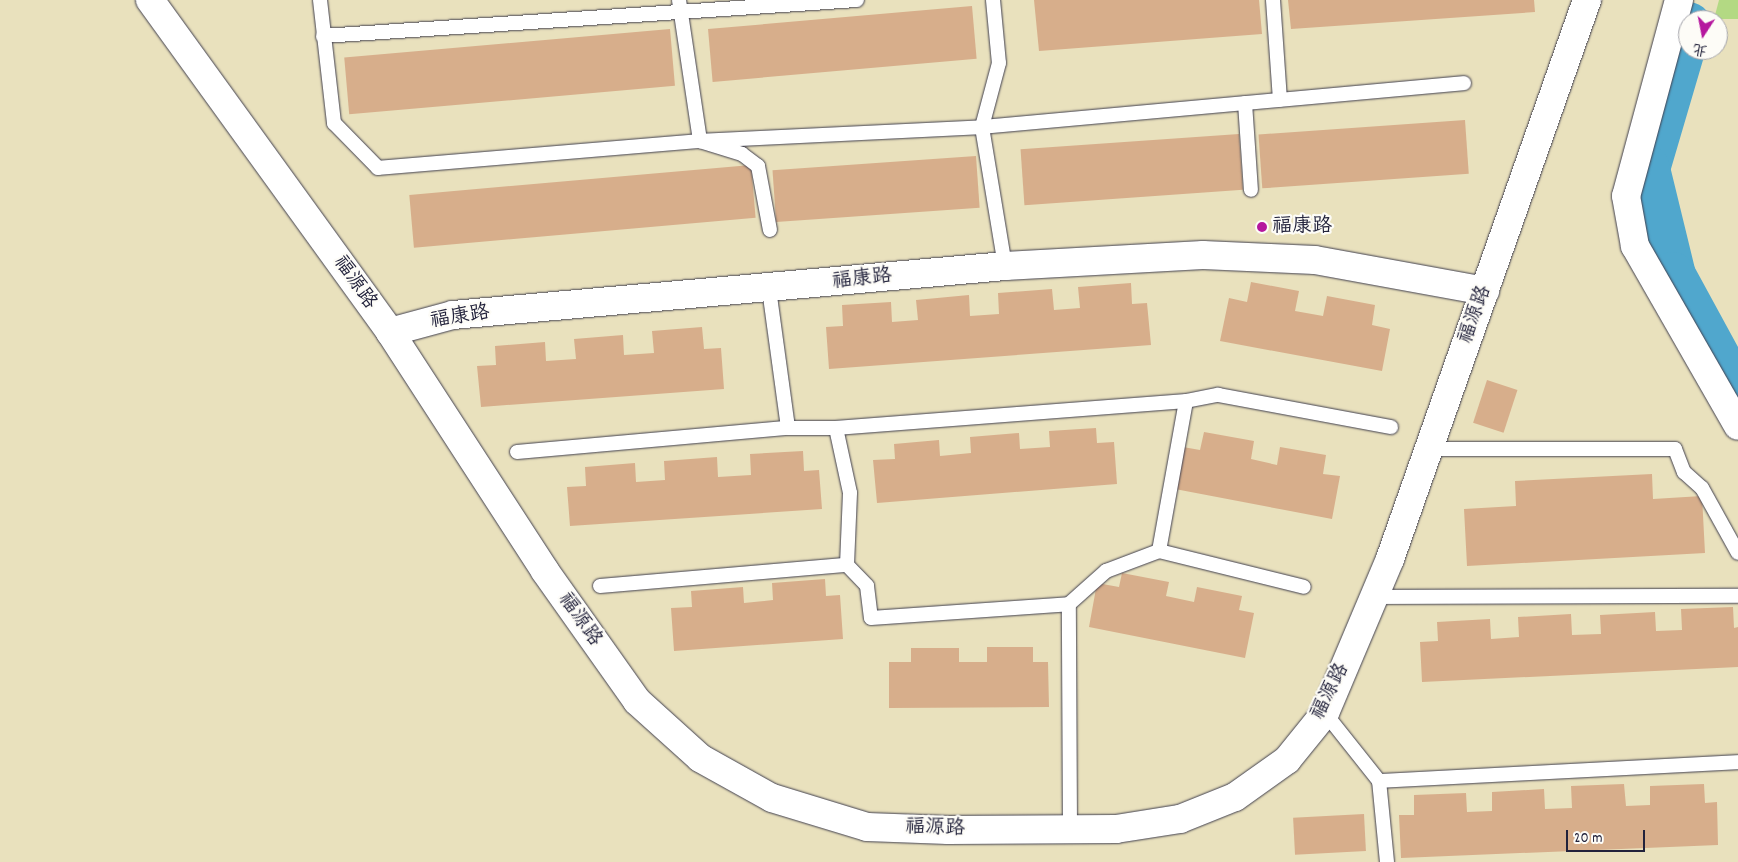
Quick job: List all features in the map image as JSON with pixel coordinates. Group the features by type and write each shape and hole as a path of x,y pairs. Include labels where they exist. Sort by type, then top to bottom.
{"street":[{"name":"福源路","path":"150,0 390,332 545,571 637,702 700,758 772,798 867,826 1070,829 1180,819 1235,797 1287,760 1325,713 1374,597 1485,291 1587,0"},
{"path":"1678,0 1626,196 1636,246 1738,426"},
{"name":"福康路","path":"390,332 453,315 769,289 1005,266 1260,255 1405,273 1485,291"}],"lane":[{"path":"320,0 334,123 378,168 700,141 982,127 1464,83"},
{"path":"323,36 679,6 857,0"},
{"path":"993,0 999,63 982,127 1005,266"},
{"path":"1272,0 1280,100"},
{"path":"679,6 700,141"},
{"path":"1244,103 1252,190"},
{"path":"700,141 742,154 758,166 770,230"},
{"path":"769,289 788,428"},
{"path":"516,452 788,428 836,428 1186,401 1218,395 1391,427"},
{"path":"1159,551 1186,401"},
{"path":"836,428 850,493 847,566 867,586 871,618 1069,604 1106,571 1159,551 1304,587"},
{"path":"1428,449 1675,449 1684,472 1702,488 1738,553"},
{"path":"600,586 847,566"},
{"path":"1374,597 1738,596"},
{"path":"1069,604 1070,829"},
{"path":"1325,713 1379,781 1387,862"},
{"path":"1379,781 1738,762"}],"green space":[{"path":"1719,0 1738,0 1738,19 1728,19 1728,10 1716,10"}],"building":[{"path":"1034,0 1259,0 1262,34 1039,51"},
{"path":"1288,0 1534,0 1535,12 1291,29"},
{"path":"972,6 977,59 713,82 708,29"},
{"path":"670,29 675,86 349,114 344,57"},
{"path":"1465,120 1469,174 1262,188 1259,134"},
{"path":"1239,134 1243,190 1024,205 1021,149"},
{"path":"976,156 980,208 776,222 772,170"},
{"path":"751,165 756,218 414,248 409,195"},
{"path":"1251,282 1299,291 1295,311 1323,316 1327,296 1375,305 1372,325 1390,329 1382,371 1220,341 1229,298 1247,302"},
{"path":"1131,283 1132,304 1147,303 1151,345 829,369 826,327 843,326 842,305 891,302 892,322 918,320 916,300 969,295 970,316 999,314 998,293 1052,289 1054,310 1080,308 1078,287"},
{"path":"702,327 704,349 721,348 724,389 481,407 477,366 496,365 495,346 545,342 546,361 576,359 574,339 623,335 624,355 654,353 652,331"},
{"path":"1487,380 1517,390 1504,433 1473,423"},
{"path":"1096,428 1097,443 1114,442 1117,484 877,503 873,460 895,459 894,444 939,440 940,456 971,453 970,437 1019,433 1020,449 1050,447 1049,431"},
{"path":"1204,432 1254,441 1251,459 1277,465 1280,447 1326,455 1323,474 1340,476 1332,519 1175,489 1183,447 1200,450"},
{"path":"803,451 804,471 819,470 822,509 570,526 567,487 586,486 585,467 635,463 636,482 665,480 664,461 717,457 718,477 751,475 750,454"},
{"path":"1652,474 1653,499 1702,496 1705,553 1467,566 1464,509 1516,506 1515,481"},
{"path":"1122,573 1169,582 1166,596 1194,602 1197,587 1242,596 1239,610 1254,613 1245,658 1089,627 1097,583 1119,587"},
{"path":"825,579 826,596 840,595 843,639 674,651 671,608 692,607 691,591 743,587 744,603 773,600 772,583"},
{"path":"1733,607 1734,628 1738,627 1738,667 1422,682 1420,642 1438,641 1437,622 1490,619 1491,639 1519,637 1518,617 1571,614 1572,635 1601,634 1600,615 1655,612 1656,631 1682,630 1681,609"},
{"path":"987,647 1033,647 1033,662 1048,662 1049,707 889,708 889,662 911,662 911,648 959,648 959,662 987,662"},
{"path":"1624,784 1626,806 1650,805 1650,786 1704,784 1705,803 1717,802 1718,845 1401,858 1399,815 1414,815 1414,795 1466,793 1467,812 1492,811 1492,792 1544,789 1545,809 1572,808 1571,786"},
{"path":"1364,814 1366,851 1295,855 1293,818"}],"waterway":[{"path":"1678,60 1646,169 1672,276 1738,397"}],"place":[{"name":"福康路","path":"1262,227"}]}
